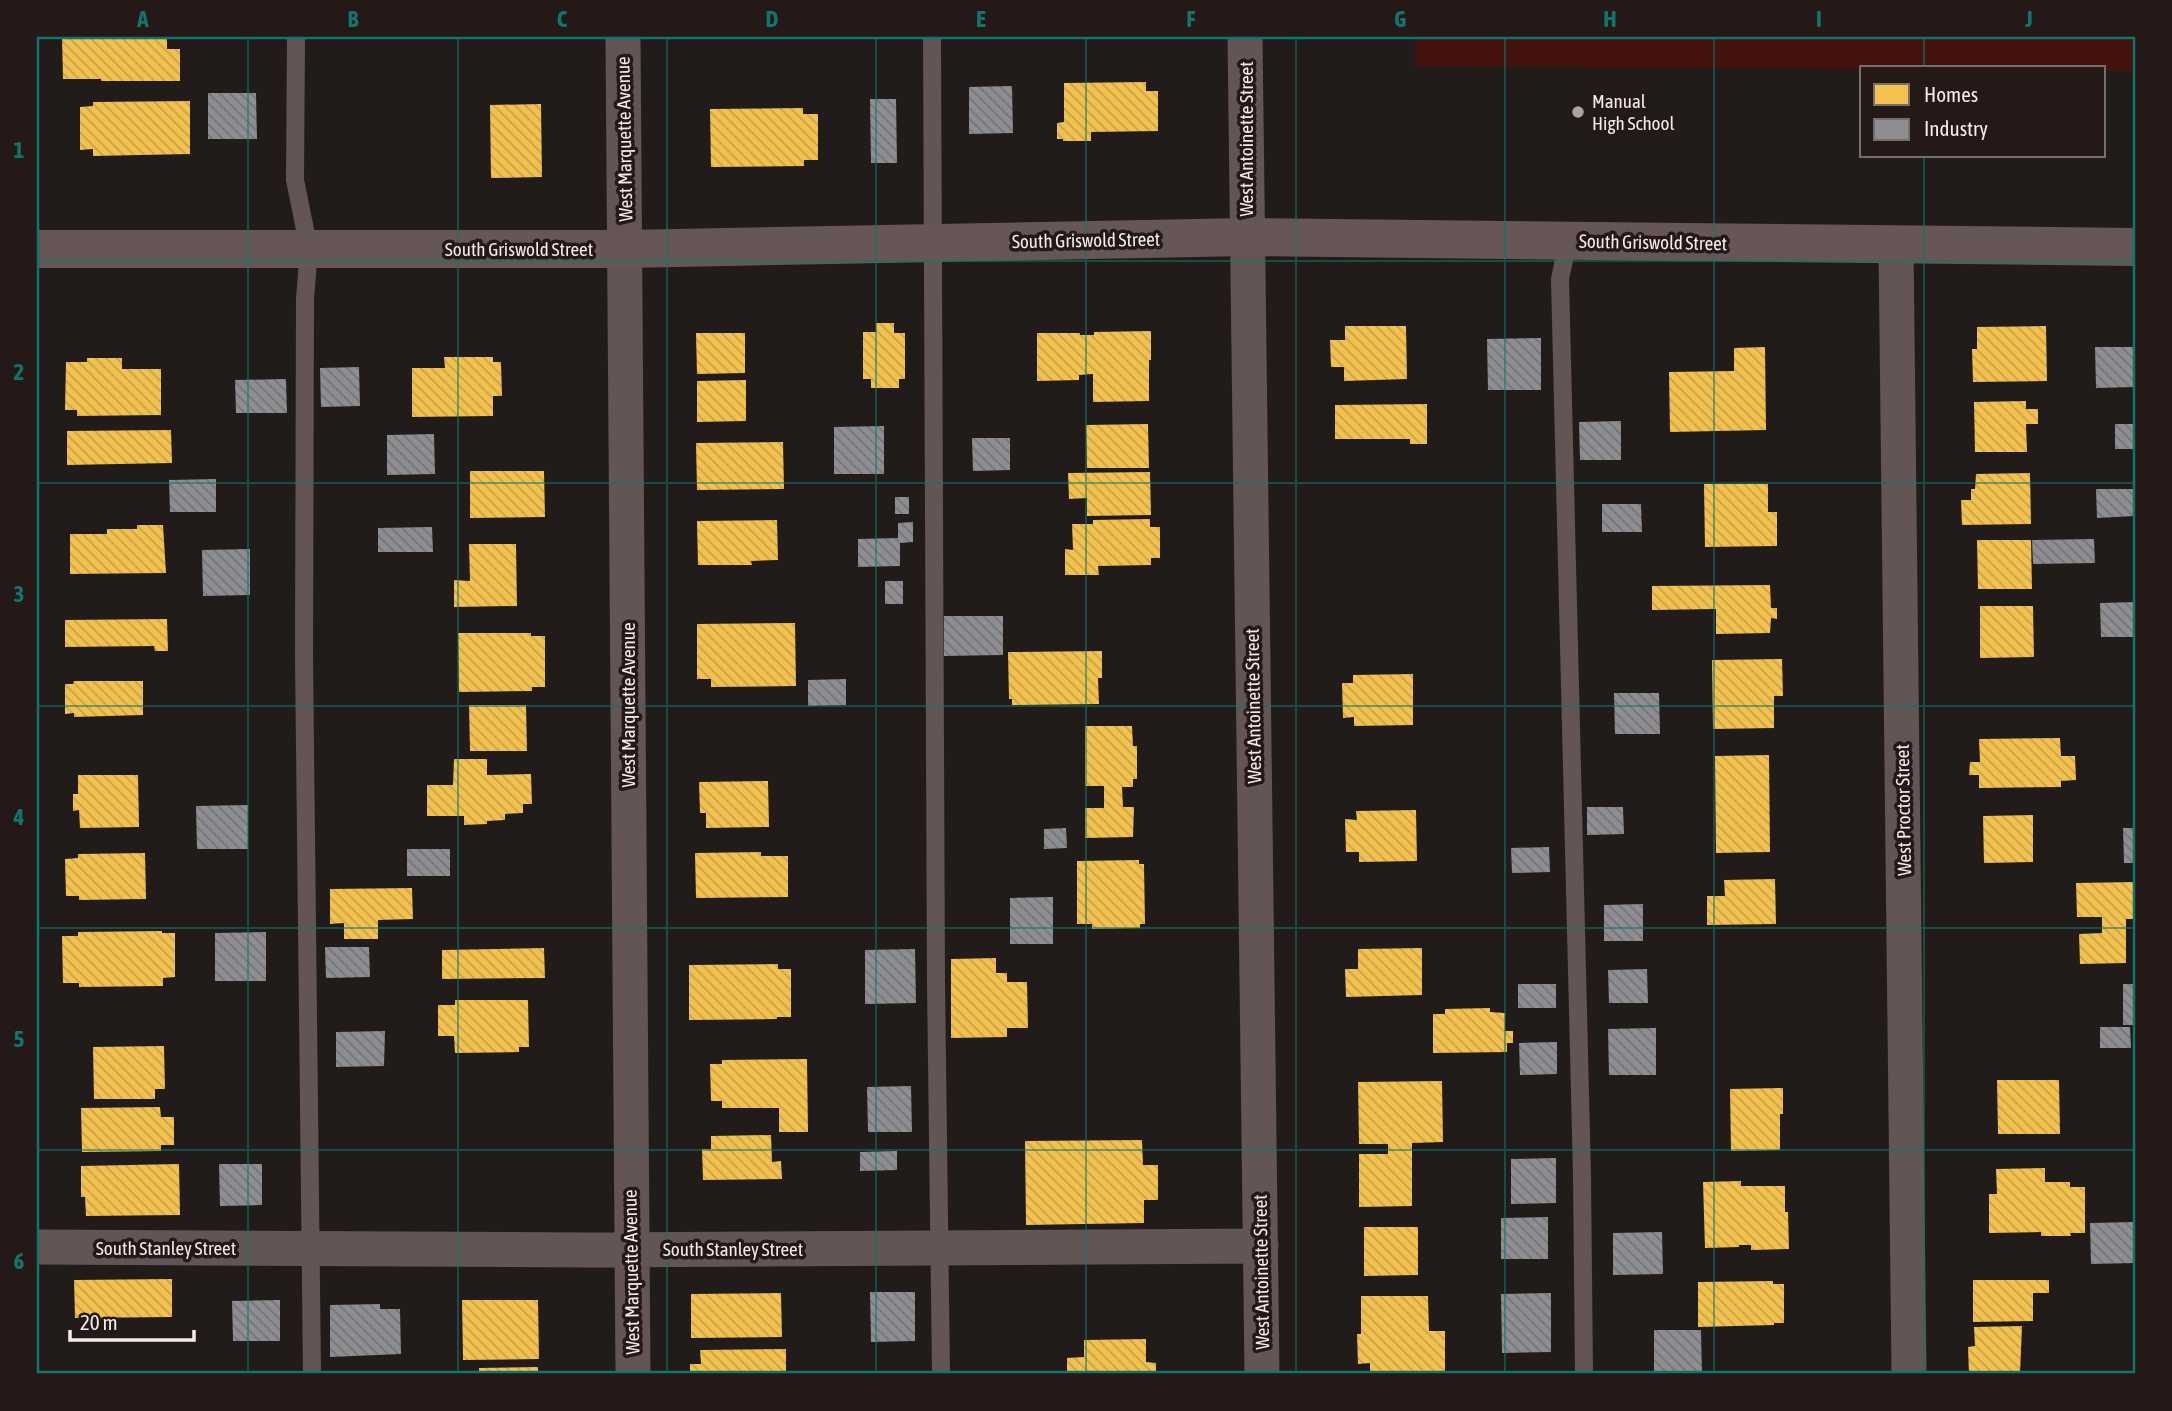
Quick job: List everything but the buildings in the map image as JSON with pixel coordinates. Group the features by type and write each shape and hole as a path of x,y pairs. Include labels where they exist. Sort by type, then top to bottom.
{"street":[{"name":"West Marquette Avenue","path":"623,37 633,1374"},
{"name":"West Antoinette Street","path":"1245,37 1262,1374"},
{"name":"South Griswold Street","path":"37,249 626,249 1246,237 2135,247"},
{"name":"West Proctor Street","path":"1896,245 1909,1374"},
{"name":"South Stanley Street","path":"37,1247 630,1250 1261,1245"}],"lane":[{"path":"296,37 295,180 309,249 305,299 304,657 312,1374"},
{"path":"932,37 936,969 941,1374"},
{"path":"1569,241 1560,279 1582,1175 1584,1374"}],"shaded area":[{"path":"1415,37 2135,37 2135,71 2106,71 2106,66 1860,66 1860,69 1415,66"}],"place":[{"name":"Manual High School","path":"1578,112"}]}
